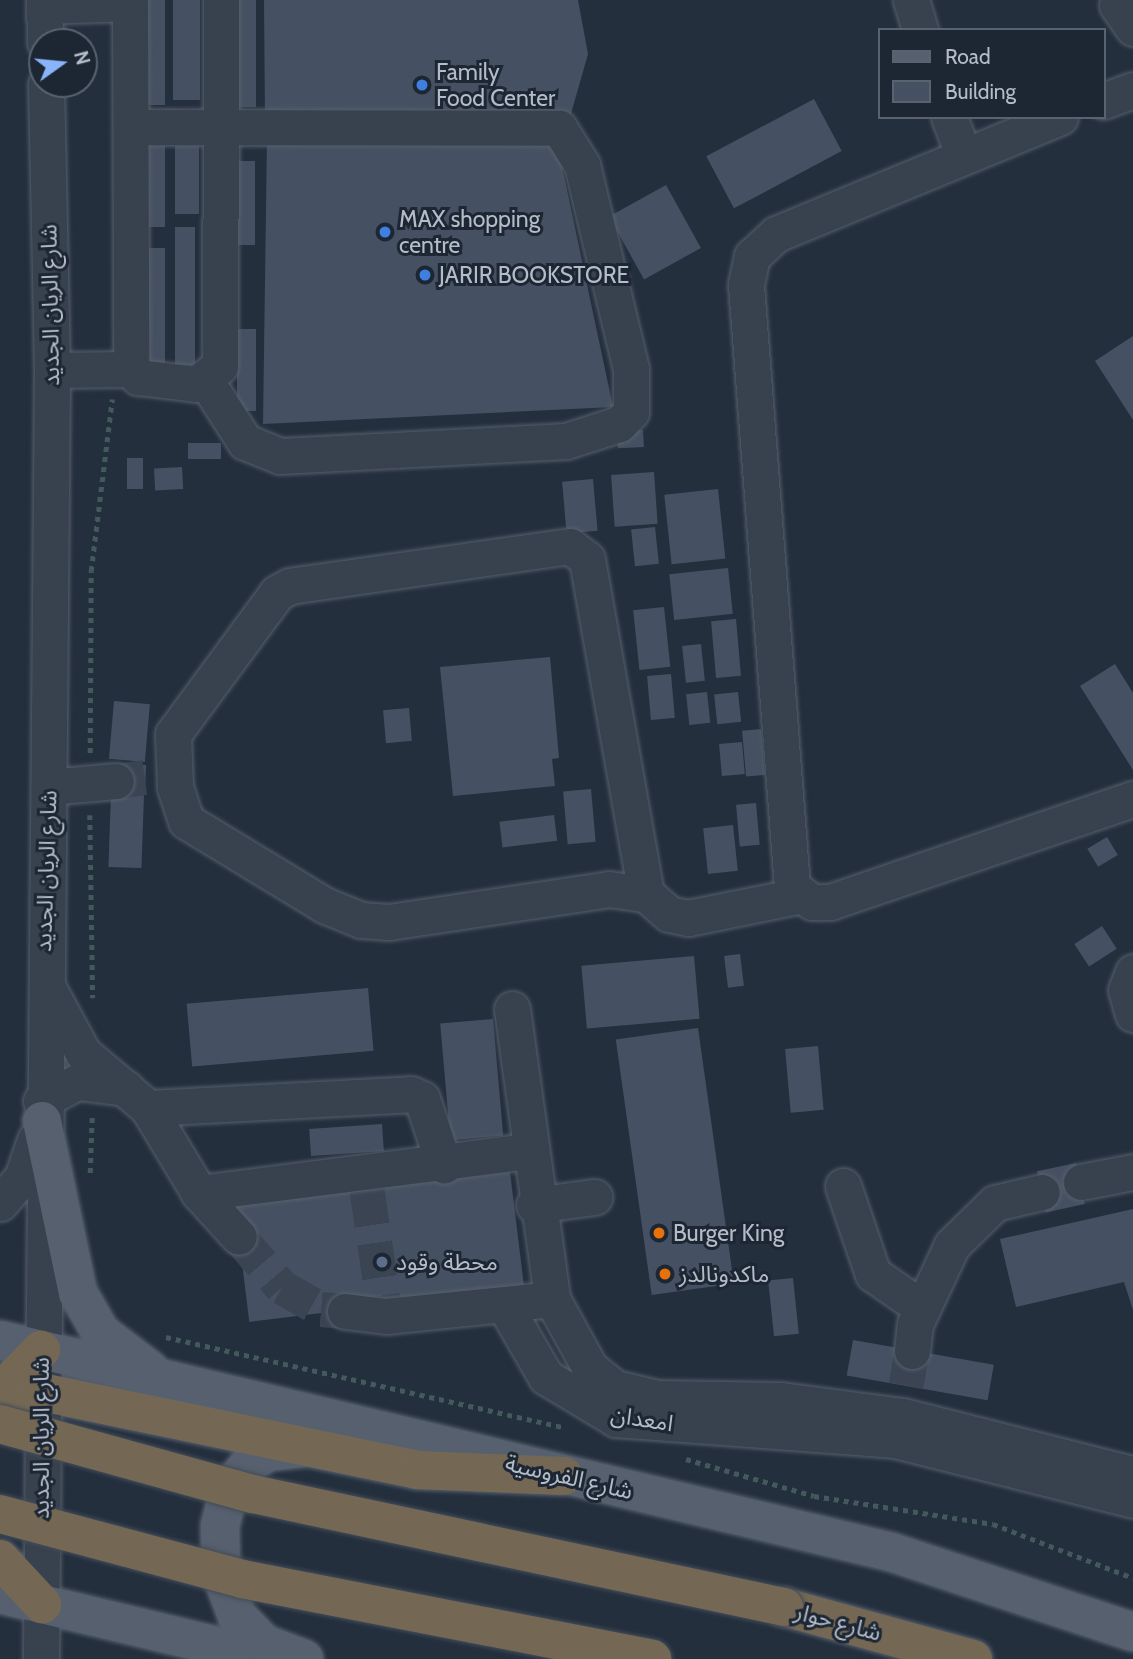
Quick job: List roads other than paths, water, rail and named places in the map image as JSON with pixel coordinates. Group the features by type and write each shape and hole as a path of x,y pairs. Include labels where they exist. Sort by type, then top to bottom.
{"highway":[{"path":"0,1392 41,1350"},
{"path":"0,1410 41,1392 417,1470 565,1476"},
{"name":"شارع حوار","path":"0,1424 253,1494 784,1606 973,1659"},
{"path":"0,1514 243,1579 652,1659"},
{"path":"0,1559 42,1604"}],"main road":[{"path":"41,1111 78,1293 101,1333 176,1385"},
{"name":"شارع الفروسية","path":"0,1340 176,1385 891,1552 1133,1632"},
{"path":"304,1659 264,1644 237,1616 221,1573 219,1526 230,1487 253,1461 268,1452 313,1447"},
{"path":"0,1594 270,1659"}],"street":[{"path":"206,381 220,366 225,127 221,0"},
{"path":"911,0 919,28"},
{"path":"45,28 44,3 130,1 131,127 124,369"},
{"path":"1105,100 1133,90"},
{"name":"شارع الريان الجديد","path":"41,1659 41,1111 48,788 52,370 46,98"},
{"path":"950,119 963,153"},
{"path":"797,896 746,285 750,265 776,234 963,153 1055,119"},
{"path":"131,127 559,128 582,165 631,369 631,412 619,424 566,442 280,456 245,442 206,381"},
{"path":"52,370 124,369 138,377 206,381"},
{"path":"48,788 131,779 173,734 184,711 277,593 303,582 570,546 587,559 646,894"},
{"path":"131,779 186,821 324,905 362,920 389,922 609,890 646,894 669,914 688,918 797,896 830,902 868,892 1133,800"},
{"path":"43,964 68,1033 138,1099 199,1193 239,1237"},
{"path":"1133,972 1126,990 1133,1014"},
{"name":"امعدان","path":"512,1009 534,1205 552,1298 590,1368 615,1388 658,1398 904,1401 1133,1474"},
{"path":"0,1203 22,1178 41,1111 62,1087 92,1081 138,1099 411,1094 422,1099 444,1165"},
{"path":"199,1193 366,1182 528,1151"},
{"path":"1081,1182 1133,1172"},
{"path":"844,1186 873,1274 922,1308"},
{"path":"912,1351 922,1308 960,1237 995,1203 1042,1192"},
{"path":"534,1205 594,1197"},
{"path":"345,1311 505,1306 552,1298"},
{"name":"امعدان","path":"505,1306 546,1377 616,1419 895,1440 1133,1500"}],"tunnel":[{"path":"116,781 145,777"},
{"path":"367,1190 384,1306"},
{"path":"239,1237 282,1287 321,1309 345,1311"},
{"path":"906,1385 912,1351"}],"place":[{"name":"Family Food Center","path":"422,85"},
{"name":"MAX shopping centre","path":"385,232"},
{"name":"JARIR BOOKSTORE","path":"425,275"},
{"name":"Burger King","path":"659,1233"},
{"name":"محطة وقود","path":"382,1262"},
{"name":"ماكدونالدز","path":"665,1274"}]}
